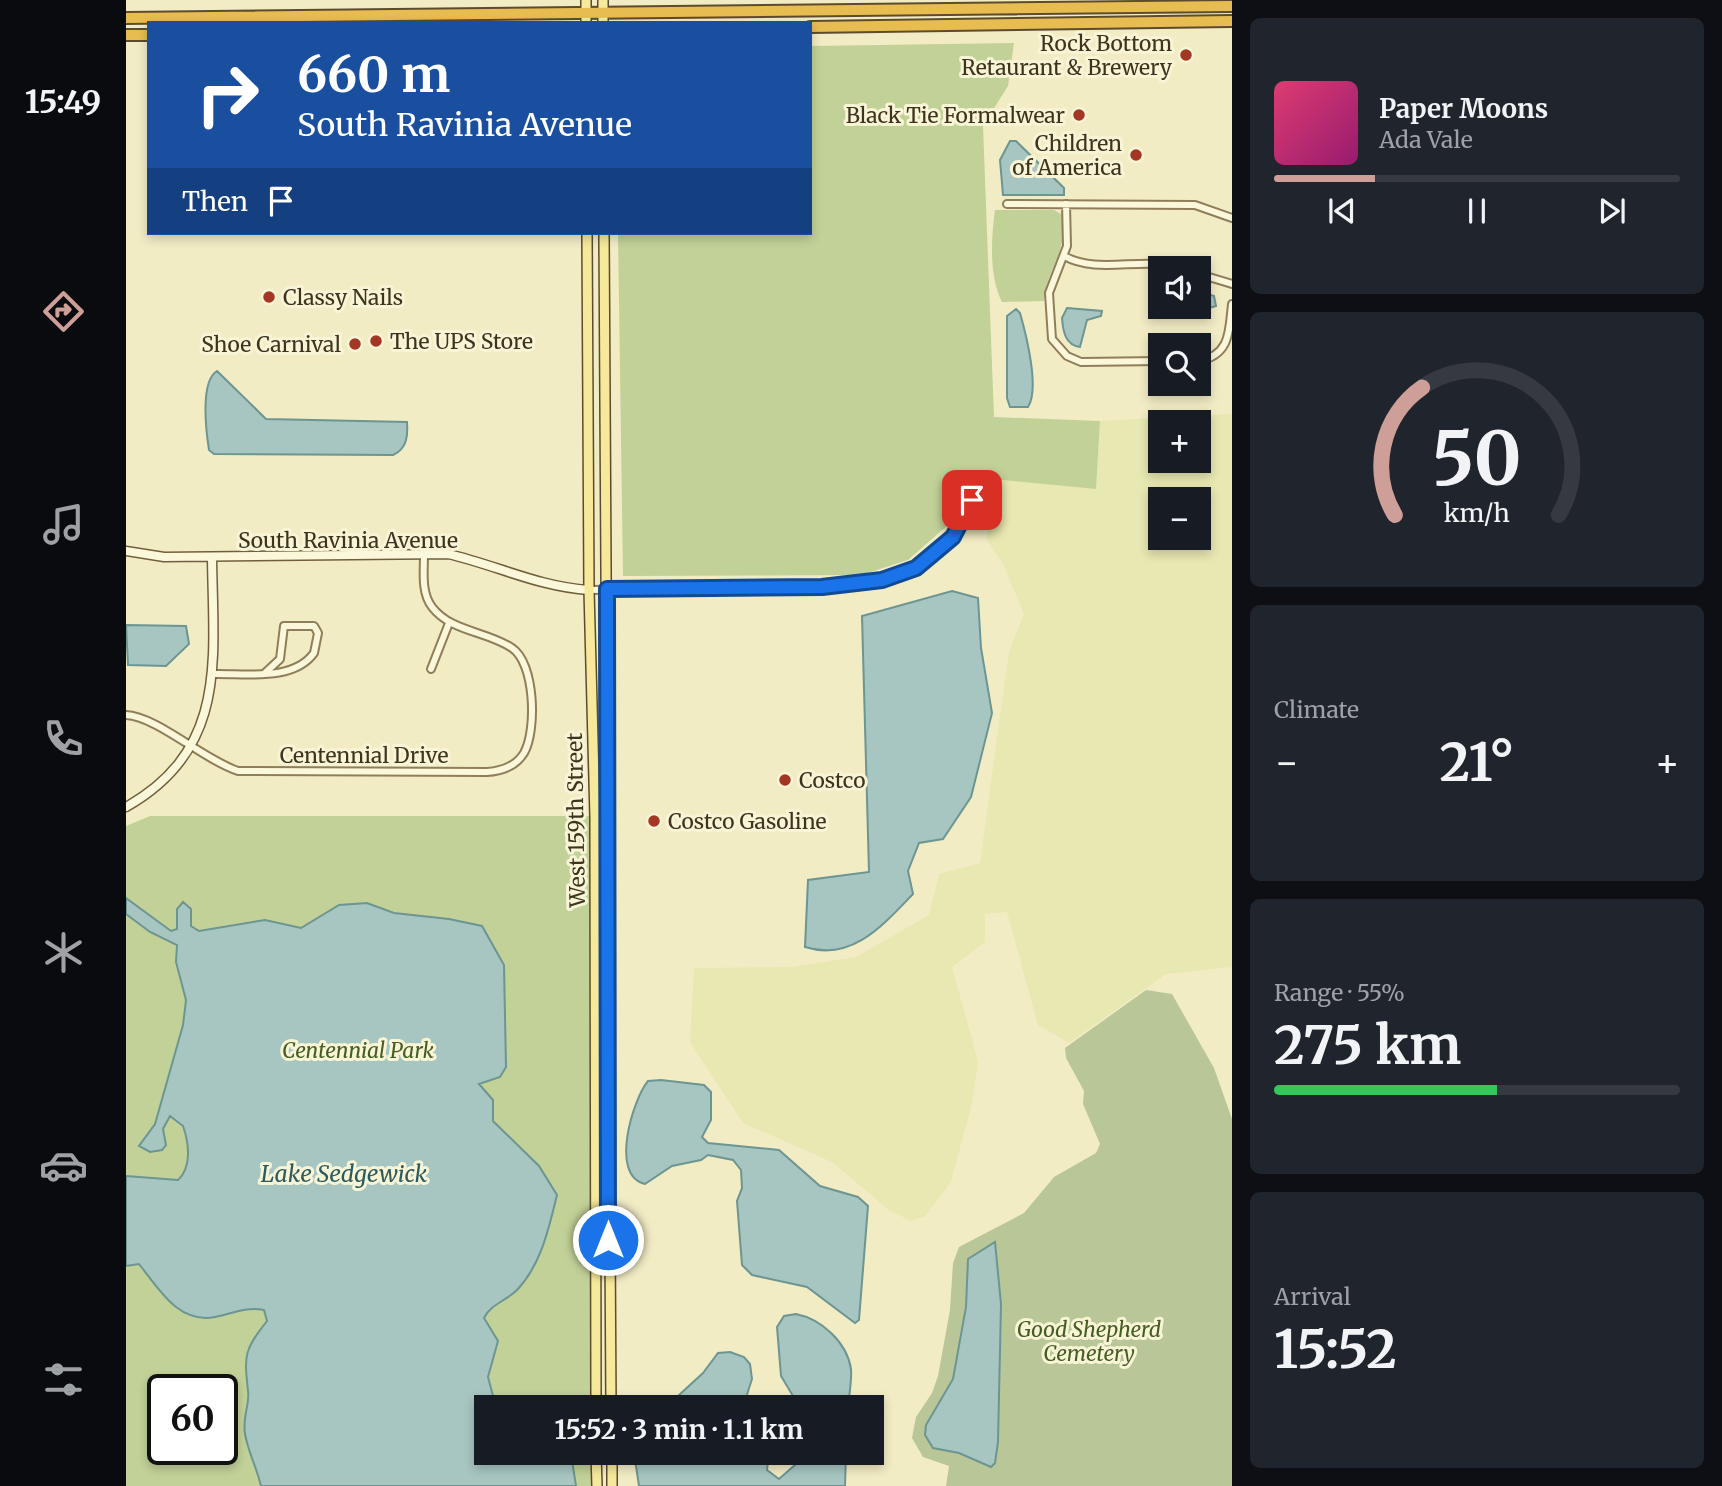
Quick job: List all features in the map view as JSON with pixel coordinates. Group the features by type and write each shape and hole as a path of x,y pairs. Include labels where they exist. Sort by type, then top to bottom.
{"highway":[{"path":"126,18 1232,6"},
{"path":"812,27 1232,21"},
{"path":"126,35 147,35"}],"main road":[{"name":"West 159th Street","path":"587,235 589,590 595,818 596,1395"},
{"name":"West 159th Street","path":"604,235 611,1395"},
{"path":"595,1317 609,1319"},
{"path":"596,1465 597,1486"},
{"path":"612,1465 612,1486"}],"street":[{"path":"1007,204 1195,205 1232,218"},
{"path":"1066,204 1067,246 1053,276 1049,293 1050,333 1060,351 1081,362 1148,361"},
{"path":"1064,256 1080,264 1130,262 1148,264"},
{"path":"1211,278 1232,284"},
{"path":"1211,358 1224,346 1231,327 1232,304"},
{"name":"South Ravinia Avenue","path":"126,551 164,557 448,554 479,561 545,585 589,590 822,587 882,580 916,568 953,537 982,482"},
{"path":"424,555 426,595 430,605 449,622 431,669"},
{"path":"126,807 160,785 191,748 205,716 214,674 212,557"},
{"name":"Centennial Drive","path":"126,715 145,720 222,766 255,773 498,772 515,762 528,742 530,677 521,656 497,640 449,622"},
{"path":"214,674 265,673 291,670 310,659 317,644 318,633 314,626 284,625 281,659 265,673"}],"green space":[{"path":"1014,43 1008,86 983,126 994,417 1100,421 1096,489 973,477 965,485 949,524 908,560 861,575 623,576 618,235 812,235 812,46"},
{"path":"995,210 1054,210 1061,214 1061,247 1045,290 1044,301 1002,302 993,269"},
{"path":"1232,414 1232,967 1166,974 1069,1043 1038,1025 1007,912 985,914 985,942 952,967 978,1061 972,1103 951,1182 925,1216 911,1221 889,1210 832,1162 743,1123 690,1042 694,968 792,967 856,957 929,915 939,874 980,863 1009,651 1024,614 1003,564 986,538 1001,479 1096,489 1100,421 1148,418 1148,473 1211,473 1211,415"},
{"name":"Lake Sedgewick","path":"150,816 590,816 591,1395 474,1395 474,1465 591,1465 592,1486 126,1486 126,826"},
{"name":"Good Shepherd Cemetery","path":"1146,990 1172,994 1214,1068 1232,1119 1232,1486 946,1486 949,1466 923,1457 912,1438 916,1417 932,1393 938,1376 950,1310 953,1263 959,1247 1024,1213 1054,1177 1096,1153 1100,1144 1083,1104 1084,1091 1066,1058 1065,1048"}],"water":[{"path":"1010,141 1016,141 1064,188 1064,195 1003,195 1000,160"},
{"path":"1211,295 1214,296 1216,306 1211,307"},
{"path":"1067,308 1102,311 1101,316 1087,320 1080,347 1071,343 1064,332 1062,318"},
{"path":"1016,309 1020,313 1031,361 1033,388 1028,407 1010,407 1007,398 1007,316"},
{"path":"217,371 266,419 407,422 406,442 393,455 214,454 209,450 206,395 212,376"},
{"path":"952,591 978,598 981,648 992,713 971,797 943,839 919,843 908,871 913,894 878,928 852,945 837,949 805,947 808,880 869,872 862,616"},
{"path":"126,625 186,626 189,644 166,666 128,665"},
{"name":"Lake Sedgewick","path":"126,898 171,931 177,929 177,909 183,902 191,909 191,926 199,931 265,920 301,928 339,905 367,903 394,913 449,919 482,926 504,965 506,1067 500,1077 479,1084 493,1100 493,1121 539,1166 557,1195 543,1246 532,1269 517,1290 491,1309 484,1318 498,1341 488,1377 493,1395 474,1395 474,1465 573,1465 576,1486 261,1486 244,1428 248,1396 247,1353 267,1321 264,1310 245,1310 202,1318 190,1315 162,1294 139,1264 126,1266 126,1176 178,1180 186,1168 188,1154 183,1126 170,1116 163,1129 166,1145 162,1150 150,1152 139,1146 155,1124 183,1025 186,1000 176,962 177,945 150,932 126,914"},
{"path":"648,1081 704,1085 711,1092 711,1120 702,1137 708,1143 779,1150 820,1186 858,1197 868,1206 859,1320 855,1323 807,1287 752,1275 742,1265 737,1201 742,1188 741,1170 733,1160 708,1155 701,1160 672,1166 645,1184 634,1178 628,1167 626,1153 631,1119"},
{"path":"995,1242 1001,1304 998,1442 995,1463 991,1467 959,1453 933,1448 925,1435 926,1425 953,1379 966,1307 968,1259"},
{"path":"796,1314 815,1321 838,1341 849,1359 850,1395 792,1395 781,1376 777,1327 784,1316"},
{"path":"730,1352 744,1357 750,1364 752,1379 747,1395 679,1395 703,1373 718,1353"},
{"path":"636,1465 768,1465 767,1470 779,1479 795,1465 846,1465 845,1486 639,1486"}],"place":[{"name":"Rock Bottom Retaurant & Brewery","path":"1186,55"},
{"name":"Black Tie Formalwear","path":"1079,115"},
{"name":"Children of America","path":"1136,155"},
{"name":"Classy Nails","path":"269,297"},
{"name":"The UPS Store","path":"376,341"},
{"name":"Shoe Carnival","path":"355,344"},
{"name":"Costco","path":"785,780"},
{"name":"Costco Gasoline","path":"654,821"}],"route":[{"path":"608,1240 607,589 822,587 882,580 916,568 953,537 972,500"}],"park label":[{"name":"Centennial Park","path":"358,1050"}]}
